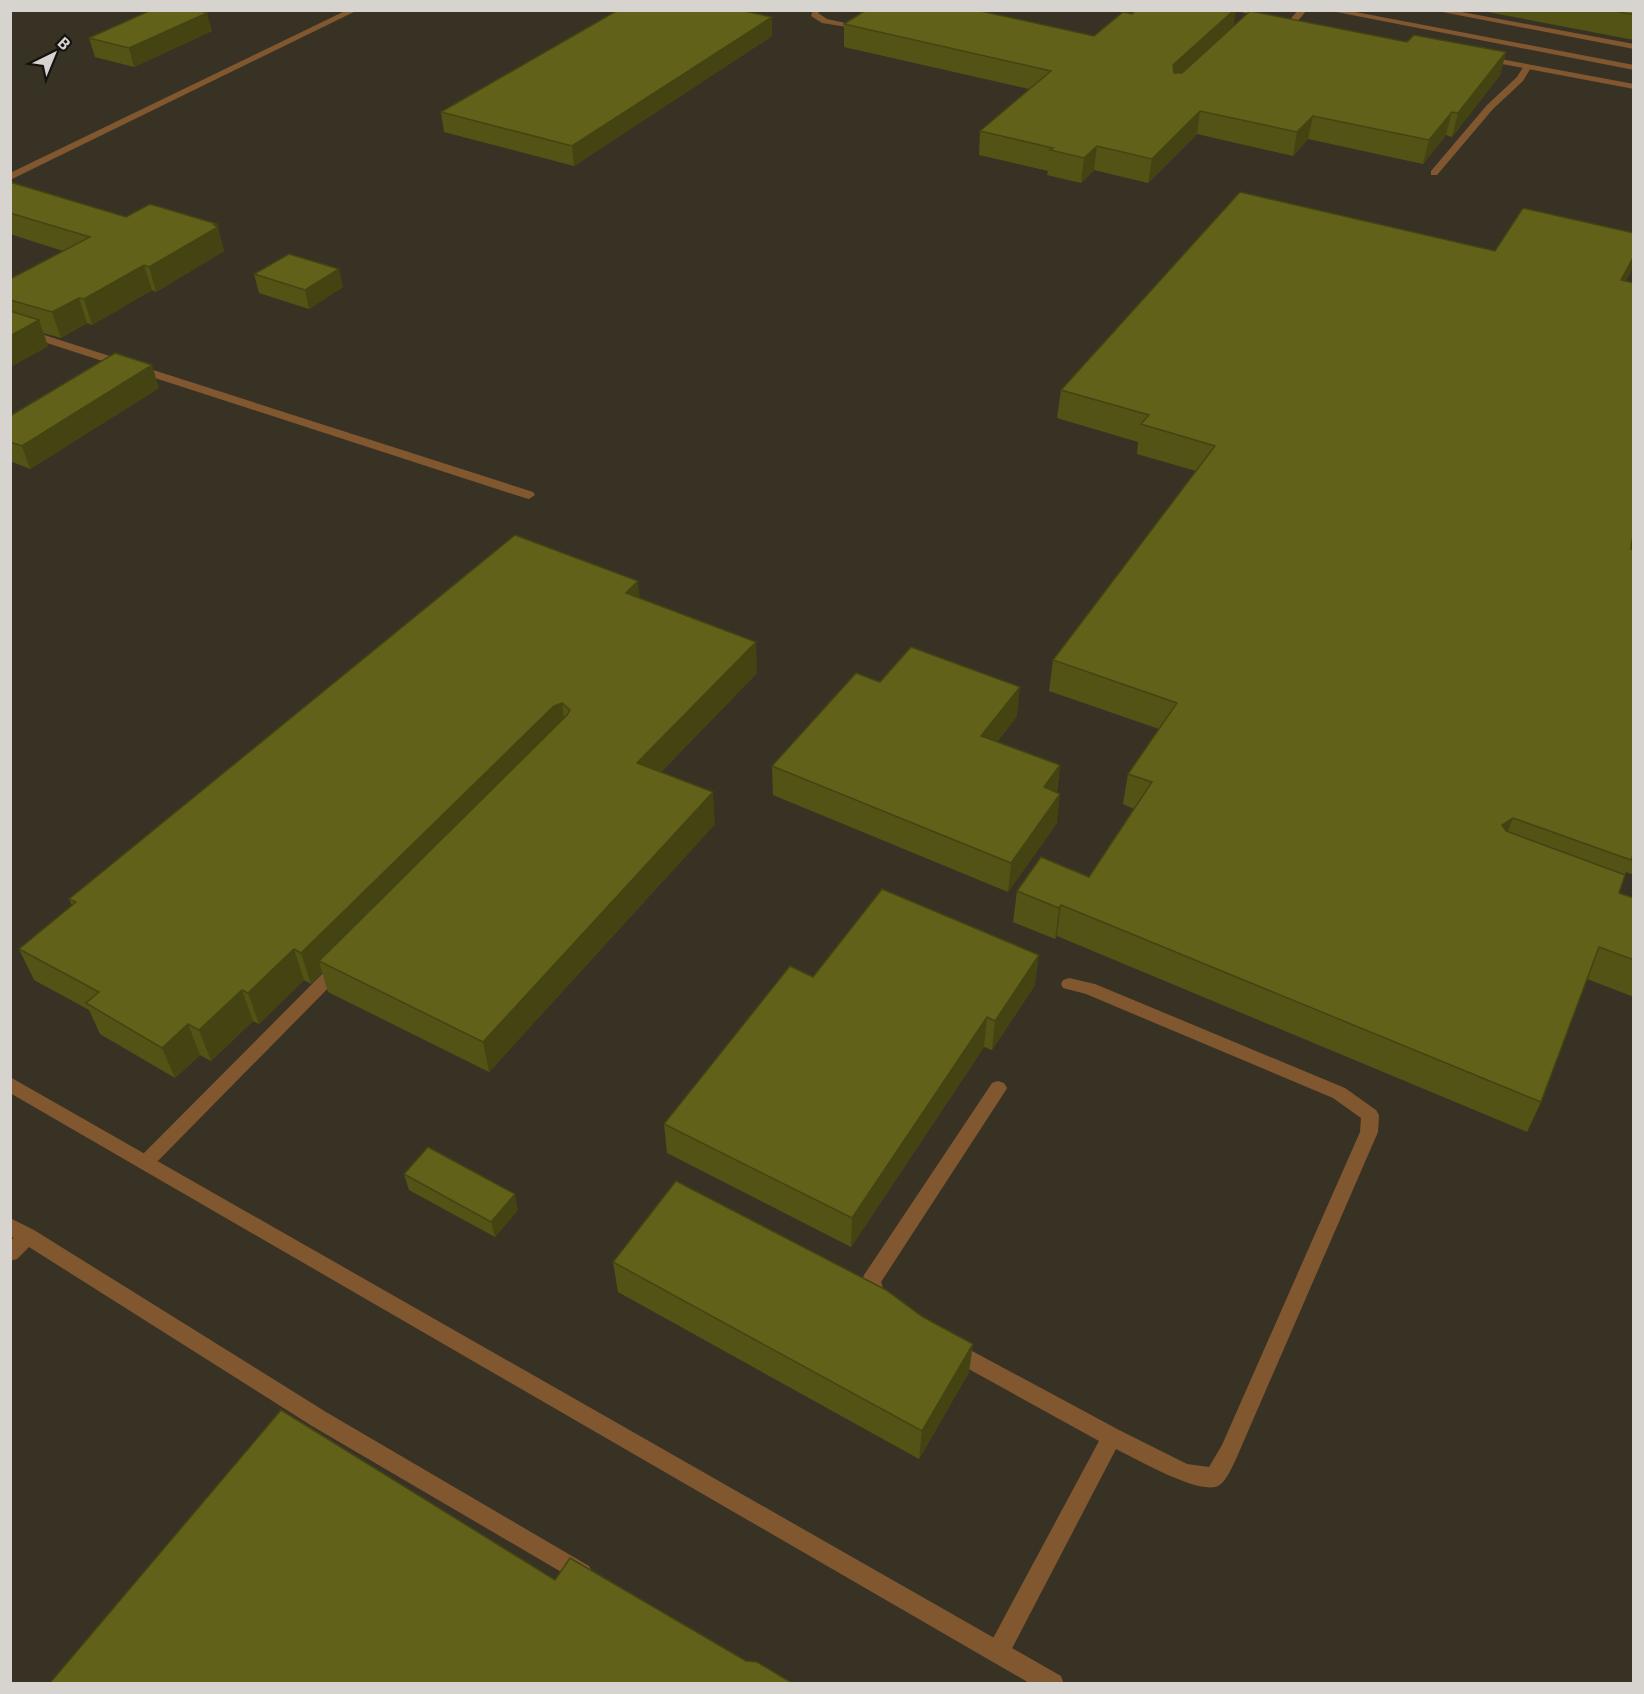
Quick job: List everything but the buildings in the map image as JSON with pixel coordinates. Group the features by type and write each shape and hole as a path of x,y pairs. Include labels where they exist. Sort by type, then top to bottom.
{"street":[{"path":"10,177 354,10"},
{"path":"818,10 814,14 825,21 860,27"},
{"path":"1237,10 1297,22 1303,10"},
{"path":"1330,10 1634,68"},
{"path":"1436,10 1634,47"},
{"path":"1250,22 1258,15"},
{"path":"1469,55 1634,87"},
{"path":"1434,173 1490,107 1520,79 1528,66"},
{"path":"10,327 529,495"},
{"path":"146,1162 347,960"},
{"path":"939,1343 1112,1437 1185,1473 1214,1478 1229,1452 1369,1132 1370,1115 1339,1093 1089,988 1068,984"},
{"path":"10,1084 1053,1683"},
{"path":"891,1311 877,1300 871,1281 998,1088"},
{"path":"10,1226 319,1419 598,1582"},
{"path":"10,1253 28,1236"},
{"path":"998,1652 1112,1437"}],"shaded area":[{"path":"11,11 1633,11 1633,1683 11,1683"}]}
